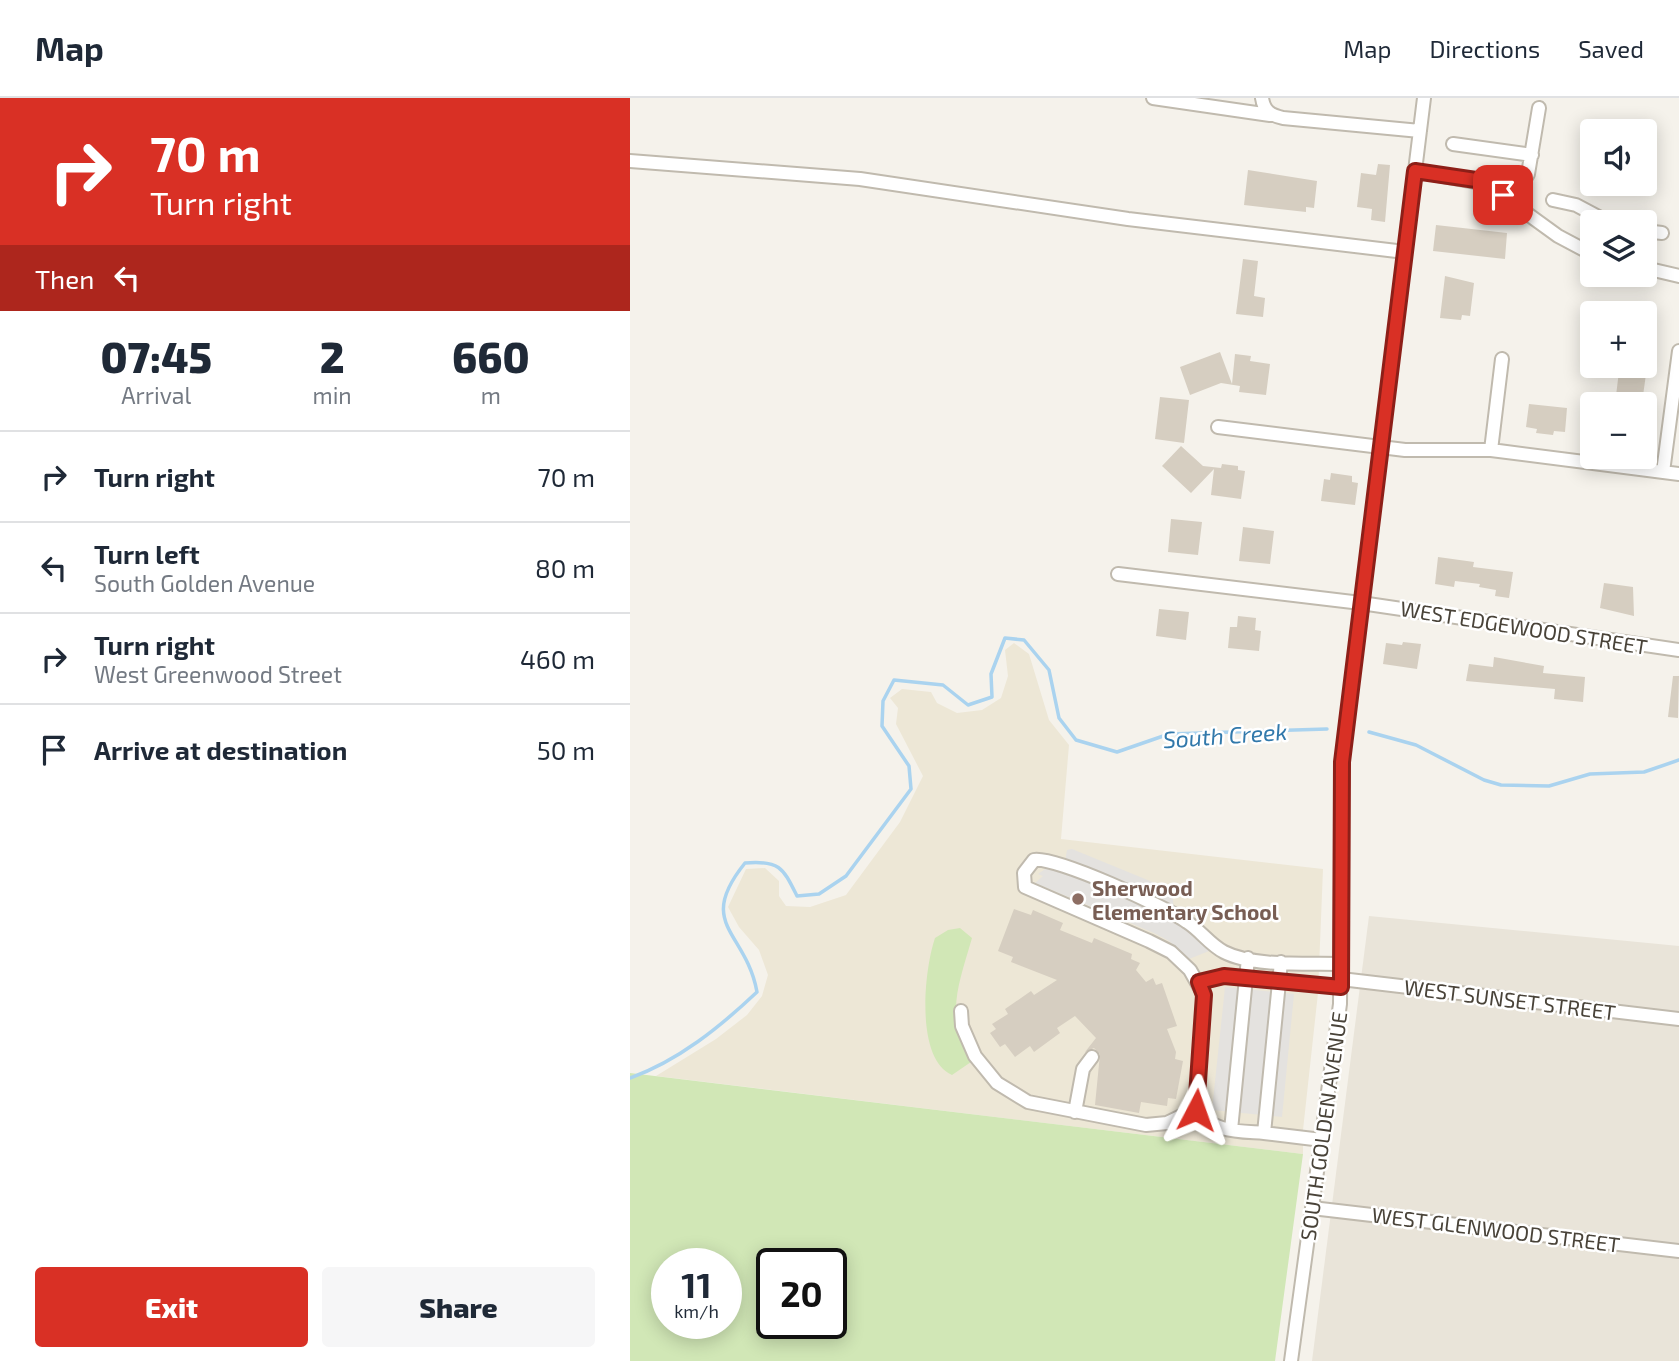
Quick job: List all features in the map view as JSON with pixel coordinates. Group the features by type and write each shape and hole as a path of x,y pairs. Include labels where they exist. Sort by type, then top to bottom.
{"street":[{"path":"1153,98 1270,115 1420,131"},
{"path":"1262,98 1263,107 1270,115"},
{"name":"SOUTH GOLDEN AVENUE","path":"1292,1361 1341,983 1342,762 1424,98"},
{"path":"1511,201 1528,174 1539,108"},
{"path":"1453,144 1532,155"},
{"path":"630,161 860,179 1128,219 1405,252"},
{"path":"1415,171 1476,180 1580,247"},
{"path":"1553,200 1585,210"},
{"path":"1657,232 1662,233"},
{"path":"1657,270 1677,272"},
{"path":"1663,472 1679,351"},
{"path":"1491,450 1502,359"},
{"path":"1218,427 1426,451 1491,450 1679,474"},
{"name":"WEST EDGEWOOD STREET","path":"1118,574 1361,603 1679,650"},
{"path":"1196,1110 1204,995 1199,982 1171,952 1025,887 1024,873 1028,865 1042,859 1055,862 1161,907 1186,920 1224,952 1281,962 1341,964"},
{"path":"1224,952 1224,976"},
{"path":"1231,1130 1248,958"},
{"path":"1264,1133 1281,962"},
{"name":"WEST SUNSET STREET","path":"1199,982 1224,976 1245,976 1341,983 1679,1019"},
{"path":"961,1011 962,1026 975,1056 997,1083 1028,1102 1146,1125 1167,1123 1196,1110"},
{"path":"1075,1112 1083,1069 1092,1058"},
{"path":"1196,1110 1213,1126 1322,1140"},
{"name":"WEST GLENWOOD STREET","path":"1312,1208 1679,1251"}],"shaded area":[{"name":"Sherwood Elementary School","path":"1014,643 1029,654 1049,720 1069,745 1061,839 1323,869 1318,993 1303,1130 1303,1154 656,1076 716,1039 747,1015 762,996 768,975 759,950 739,927 728,907 746,869 765,868 779,881 779,896 786,906 810,907 846,895 900,822 923,776 896,724 898,708 890,698 902,689 931,692 937,703 957,713 982,710 1001,698 1008,676 1005,650"},
{"path":"1072,849 1172,890 1175,919 1194,933 1209,951 1189,959 1169,941 1154,933 1035,883 1043,876 1038,874 1048,867 1063,873 1067,850"},
{"path":"1369,916 1679,946 1679,1361 1312,1361"},
{"path":"1225,987 1294,994 1282,1117 1212,1110"}],"green space":[{"path":"960,928 972,938 956,1000 958,1029 971,1062 952,1075 940,1066 932,1051 927,1033 926,991 935,938 948,930"},
{"path":"630,1073 1303,1154 1275,1361 630,1361"}],"building":[{"path":"1378,164 1390,165 1385,222 1371,220 1372,209 1357,207 1361,173 1376,175"},
{"path":"1248,170 1317,181 1314,208 1306,207 1306,212 1244,205"},
{"path":"1436,225 1507,233 1505,259 1433,251"},
{"path":"1243,259 1258,261 1254,296 1265,298 1263,317 1236,314"},
{"path":"1445,276 1474,283 1470,316 1462,315 1461,320 1440,318"},
{"path":"1220,352 1232,384 1235,354 1251,356 1250,361 1270,364 1266,395 1239,392 1240,386 1221,383 1190,395 1180,367"},
{"path":"1618,378 1645,378 1644,392 1616,392"},
{"path":"1160,397 1189,400 1184,443 1155,439"},
{"path":"1529,404 1567,408 1565,432 1554,431 1553,435 1536,433 1537,429 1526,427"},
{"path":"1181,446 1203,466 1221,468 1222,464 1238,466 1238,470 1245,471 1241,499 1211,495 1214,469 1191,493 1162,466"},
{"path":"1331,473 1352,476 1352,482 1358,483 1355,505 1321,501 1324,479 1330,480"},
{"path":"1171,519 1202,522 1198,555 1168,552"},
{"path":"1243,527 1274,531 1270,564 1239,561"},
{"path":"1438,557 1474,562 1473,567 1513,572 1509,598 1495,596 1496,590 1479,587 1480,584 1455,581 1454,587 1435,584"},
{"path":"1604,583 1633,587 1634,616 1600,608"},
{"path":"1159,609 1189,612 1186,640 1156,636"},
{"path":"1238,616 1256,618 1255,630 1261,631 1259,651 1228,648 1230,627 1237,627"},
{"path":"1403,642 1421,644 1417,669 1383,664 1386,643 1402,645"},
{"path":"1494,657 1544,666 1543,673 1585,677 1583,702 1554,699 1555,689 1466,681 1469,664 1493,667"},
{"path":"1673,676 1679,676 1678,718 1668,717"},
{"path":"1014,909 1031,915 1033,910 1063,923 1060,930 1092,943 1094,938 1132,954 1131,959 1140,963 1136,970 1146,982 1153,978 1156,985 1162,983 1177,1026 1167,1029 1176,1052 1175,1059 1183,1061 1176,1099 1168,1098 1167,1106 1141,1102 1139,1113 1095,1105 1100,1054 1094,1048 1085,1052 1096,1038 1075,1016 1057,1028 1060,1033 1034,1052 1030,1046 1015,1057 1005,1044 1000,1047 990,1033 996,1029 992,1024 1008,1014 1005,1009 1031,991 1034,995 1057,980 1011,962 1013,957 998,951"}],"waterway":[{"name":"South Creek","path":"630,1078 682,1053 757,992 751,971 724,915 724,901 745,863 766,863 779,868 797,896 819,894 846,876 911,789 909,766 882,726 883,701 894,680 943,685 968,705 992,697 991,674 1005,638 1024,640 1049,670 1059,718 1076,740 1117,752 1169,734 1327,729"},
{"name":"South Creek","path":"1369,732 1416,745 1484,780 1501,785 1549,786 1590,774 1644,772 1679,760"}],"place":[{"name":"Sherwood Elementary School","path":"1078,899"}],"route":[{"path":"1196,1110 1204,995 1199,982 1224,976 1245,976 1341,987 1339,815 1342,762 1415,171 1476,180 1503,195"}]}
